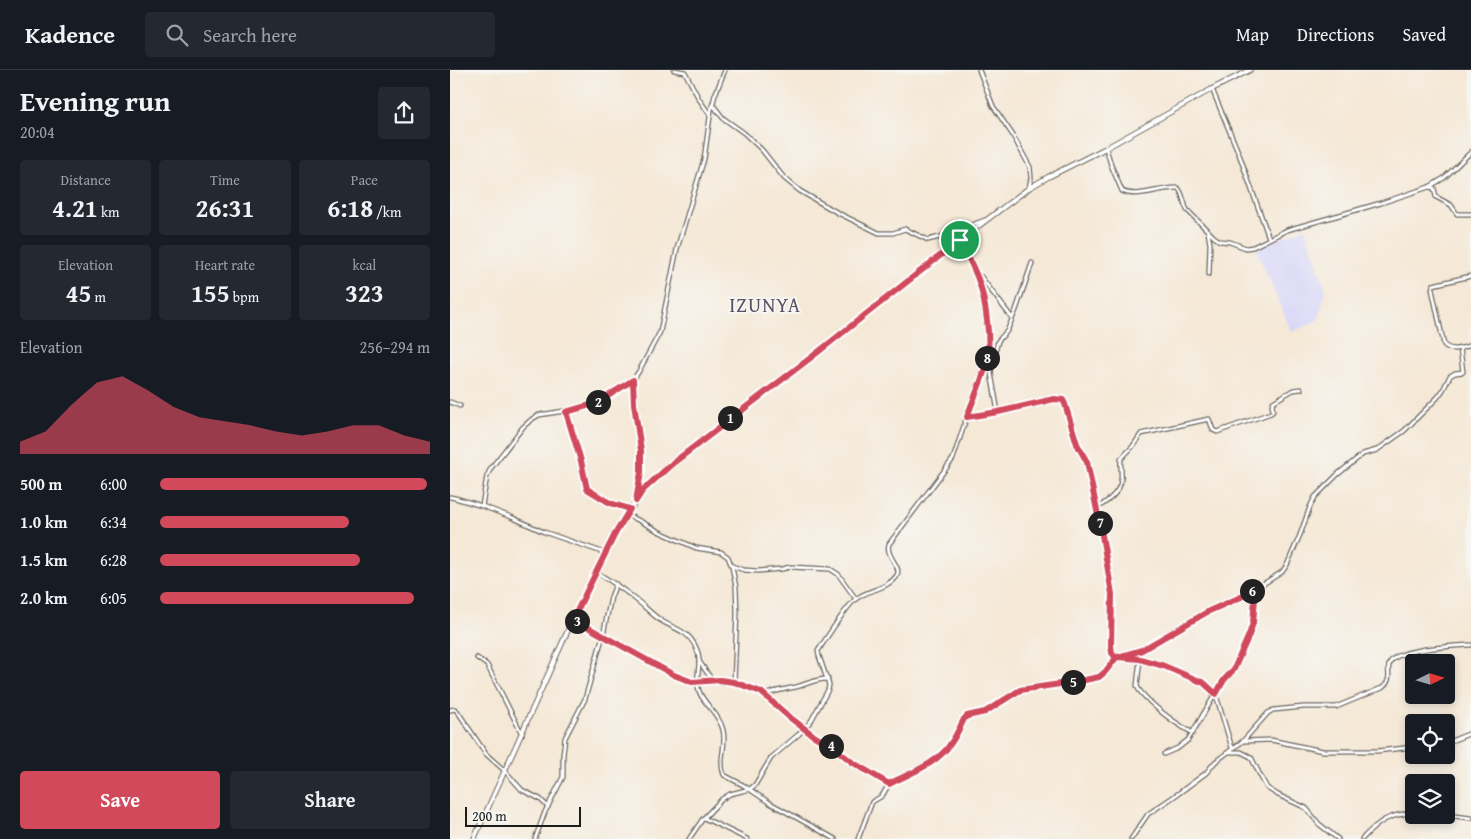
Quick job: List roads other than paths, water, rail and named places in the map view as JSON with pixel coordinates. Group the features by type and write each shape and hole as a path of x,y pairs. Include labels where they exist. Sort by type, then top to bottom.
{"street":[{"path":"674,70 685,72 699,99 711,116"},
{"path":"482,506 489,471 523,427 539,415 566,412 597,403 633,380 645,361 660,332 677,249 704,160 715,95 725,70"},
{"path":"978,70 993,106 1012,134 1030,167 1031,178 1029,188"},
{"path":"474,839 573,619 615,534 643,490 673,463 1029,188 1250,70"},
{"path":"1212,89 1269,238"},
{"path":"713,105 723,118 744,133 762,150 780,174 790,183 838,213 879,233 893,234 905,229 928,240 992,217"},
{"path":"1106,148 1122,191 1131,194 1178,188 1181,190 1187,210 1208,232 1220,241 1246,248 1253,247 1288,230 1429,187 1444,178 1471,152"},
{"path":"1429,187 1434,188 1436,197 1451,206 1457,214 1471,214"},
{"path":"1208,232 1210,250 1209,274"},
{"path":"689,839 704,818 722,799 730,794 750,789 755,785 771,758 804,728 815,714 830,685 818,656 818,651 856,598 889,584 897,575 898,570 888,551 888,544 953,459 986,366 988,352 988,335 978,278 960,240"},
{"path":"998,412 992,380 992,363 996,346 1013,318 1032,263"},
{"path":"1471,276 1433,285 1432,289 1444,345 1448,348 1460,348 1471,345"},
{"path":"981,277 1013,318"},
{"path":"858,839 872,802 882,796 889,784 939,757 951,744 967,716 985,712 1020,690 1099,677 1116,658 1142,650 1209,611 1241,597 1282,572 1287,565 1315,497 1328,483 1363,454 1377,450 1404,431 1438,396 1452,374 1463,372 1460,348"},
{"path":"633,380 634,404 641,450 641,472 636,501"},
{"path":"1097,508 1106,502 1119,487 1122,478 1120,459 1141,434 1209,419 1214,430 1218,431 1271,413 1274,410 1272,403 1293,390 1302,389"},
{"path":"967,417 1054,399 1063,400 1077,444 1087,462 1097,508 1112,594 1111,645 1112,653 1116,658"},
{"path":"450,402 460,406"},
{"path":"566,412 581,461 587,489 610,503 630,509"},
{"path":"450,498 482,506 544,532 605,553"},
{"path":"626,515 696,548 721,552 728,557 732,566 736,587 737,613 734,682"},
{"path":"732,566 744,570 758,571 782,570 790,567 830,569 838,574 856,598"},
{"path":"596,572 616,584 659,620 688,635 698,652 696,682 699,692 723,728 721,766 724,775 835,839"},
{"path":"535,839 548,806 563,777 562,754 565,738 586,700 611,597 616,584"},
{"path":"1164,754 1182,746 1188,740 1224,680 1234,669 1253,623 1255,598 1260,586"},
{"path":"573,619 674,675 692,682 712,680 734,682 764,695 804,728 852,762 889,784"},
{"path":"1131,839 1148,814 1195,782 1215,762 1243,741 1273,710 1304,707 1336,707 1382,688 1388,682 1391,661 1397,657 1423,650 1471,645"},
{"path":"1121,657 1140,659 1164,666 1204,683 1216,694 1232,748"},
{"path":"477,658 487,665 522,734"},
{"path":"1140,659 1137,686 1139,690 1159,709 1183,728 1193,733"},
{"path":"698,661 712,680"},
{"path":"764,695 798,687 815,680 828,679"},
{"path":"450,710 455,709 458,712 486,754 522,790 540,799 548,806"},
{"path":"1455,740 1471,734"},
{"path":"1243,741 1272,740 1323,751 1377,751 1405,748"},
{"path":"1229,752 1241,752 1251,757 1267,788 1306,808 1319,824 1338,839"},
{"path":"1362,839 1378,824 1392,815 1405,814"},
{"path":"1455,815 1471,818"},
{"path":"704,818 747,839"}],"district":[{"name":"IZUNYA","path":"765,305"}]}
